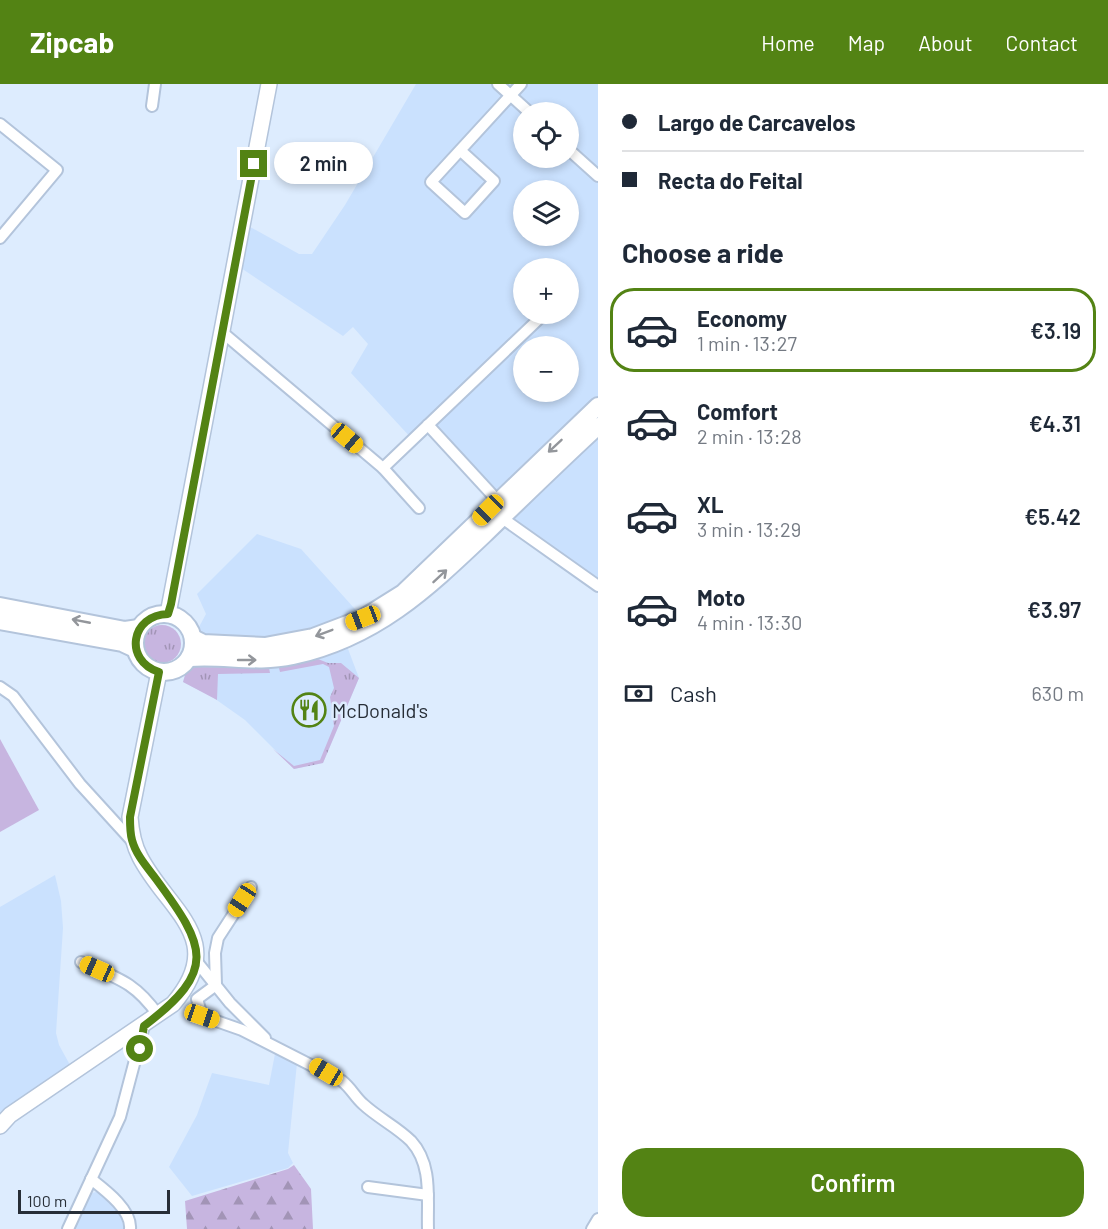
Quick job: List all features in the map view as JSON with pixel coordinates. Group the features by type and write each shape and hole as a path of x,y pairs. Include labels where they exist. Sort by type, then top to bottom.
{"main road":[{"path":"0,606 125,630 139,628 151,617 168,614 184,622 193,638 203,643 265,646 313,637 363,618 403,593 497,500 598,406"},
{"path":"189,658 248,661 273,659 345,641 392,616 435,582 598,426"},
{"path":"0,621 122,643 135,650 144,664 159,672 176,670 189,658 193,638"},
{"path":"135,650 139,628"}],"street":[{"path":"152,106 155,84"},
{"path":"168,614 269,84"},
{"path":"498,84 518,102"},
{"path":"461,151 494,181 465,213 431,182 521,84"},
{"path":"0,124 57,170 0,238"},
{"path":"579,159 598,176"},
{"path":"383,468 534,324"},
{"path":"222,332 383,468 419,508"},
{"path":"428,425 497,500"},
{"path":"502,518 596,582"},
{"path":"132,841 130,817 159,672"},
{"path":"0,687 13,696 80,784 132,841 141,859 185,918 195,938 197,962 187,988 158,1015 10,1115 0,1126"},
{"path":"216,985 215,953 218,938 251,887"},
{"path":"81,962 131,984 145,996 158,1015"},
{"path":"197,962 230,1003 276,1049"},
{"path":"216,985 197,999 202,1016 242,1030 276,1049 310,1062 342,1081 355,1092 361,1103 410,1140 422,1156 427,1172 428,1229"},
{"path":"68,1229 120,1117 144,1026"},
{"path":"91,1179 109,1193 131,1223 130,1229"},
{"path":"368,1187 428,1195"},
{"path":"592,1229 598,1219"}],"shaded area":[{"path":"416,84 598,84 598,406 497,500 429,425 413,440 351,373 368,344 353,327 343,336 235,264 243,223 299,254 312,254 345,205"},
{"path":"598,426 598,586 502,518"},
{"path":"257,534 301,549 363,618 265,646 193,638 206,614 197,594"},
{"path":"345,641 359,678 323,763 294,769 245,720 211,696 183,682 189,658"},
{"path":"55,875 61,901 63,928 56,1033 59,1045 70,1065 0,1112 0,907"},
{"path":"275,1054 297,1063 288,1153 293,1163 288,1168 192,1196 169,1167 197,1115 212,1073 269,1085"},
{"path":"100,1191 109,1198 128,1224 128,1229 72,1229 88,1194"}],"green space":[{"path":"162,625 176,630 181,644 176,658 162,663 148,658 143,644 148,630"},
{"path":"318,659 328,663 341,663 359,678 323,763 294,769 273,749 294,766 320,760 334,726 330,697 334,688 329,667 323,664 280,672 279,668"},
{"path":"195,667 269,668 270,673 218,674 217,700 183,682 186,672"},
{"path":"0,739 39,810 0,832"},
{"path":"294,1165 311,1189 313,1229 187,1229 185,1201 288,1169"}],"place":[{"name":"McDonald's","path":"309,710"}],"route":[{"path":"140,1049 144,1026 174,1004 187,988 197,962 195,938 185,918 141,859 132,841 130,817 159,672 151,669 138,658 135,642 139,628 144,622 159,614 168,614 171,604 254,164"}]}
